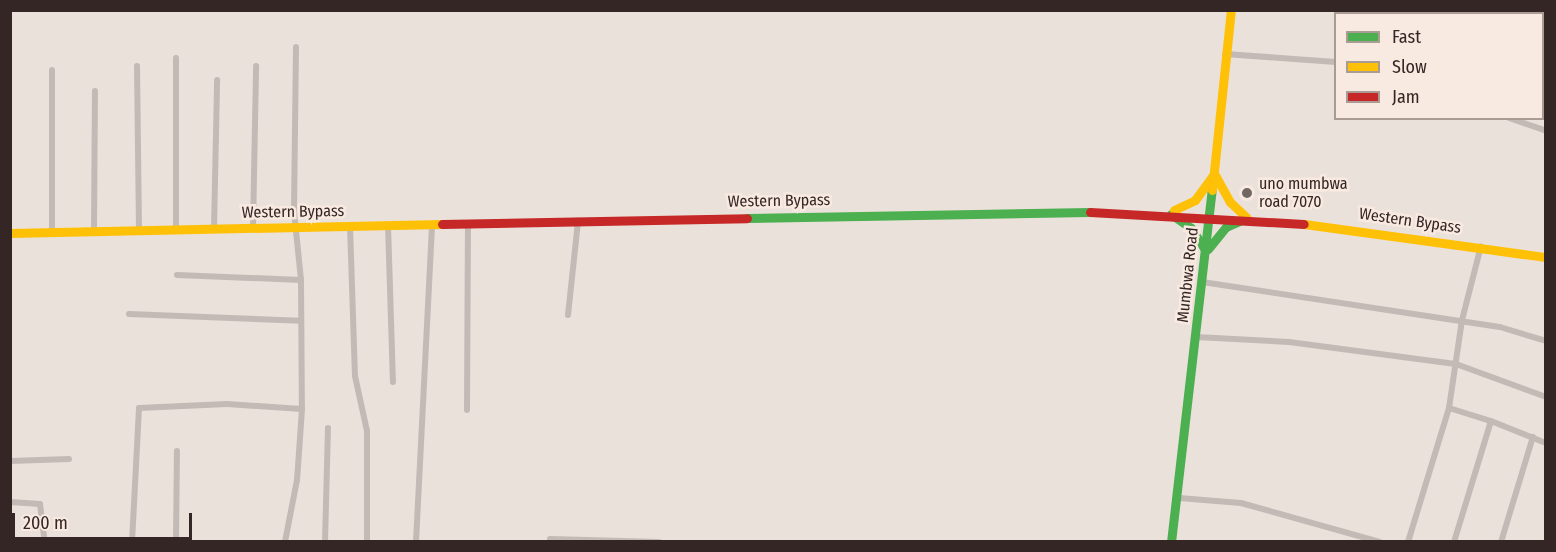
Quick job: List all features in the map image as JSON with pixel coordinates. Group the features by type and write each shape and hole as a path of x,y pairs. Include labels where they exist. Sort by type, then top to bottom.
{"main road":[{"name":"Mumbwa Road","path":"1171,542 1179,498 1230,10"},
{"path":"1214,173 1224,193 1247,218 1226,227 1205,253 1191,228 1166,212 1196,200 1214,173"},
{"name":"Western Bypass","path":"10,233 997,211 1166,212 1247,218 1481,246 1545,257"}],"street":[{"path":"285,542 297,480 302,409 301,280 295,227 296,47"},
{"path":"1226,54 1334,62"},
{"path":"176,230 177,58"},
{"path":"137,66 139,231"},
{"path":"253,228 256,66"},
{"path":"52,70 52,232"},
{"path":"214,229 217,80"},
{"path":"94,231 95,91"},
{"path":"1515,120 1545,131"},
{"path":"568,315 578,221"},
{"path":"467,410 468,224"},
{"path":"388,225 393,382"},
{"path":"416,542 432,225"},
{"path":"350,226 355,376 367,431 367,542"},
{"path":"1408,542 1449,408 1462,320 1481,246"},
{"path":"177,275 301,280"},
{"path":"1202,282 1462,320 1500,327 1545,342"},
{"path":"129,314 300,321"},
{"path":"1196,337 1289,342 1456,364 1545,397"},
{"path":"132,542 140,408 248,404 302,409"},
{"path":"1449,408 1491,421 1545,443"},
{"path":"1454,542 1491,421"},
{"path":"325,542 328,428"},
{"path":"1501,542 1533,437"},
{"path":"176,542 177,451"},
{"path":"10,461 69,459"},
{"path":"1179,498 1241,504 1380,542"},
{"path":"10,502 34,502 42,507 45,542"},
{"path":"550,539 659,542"}],"traffic: fast":[{"path":"1171,542 1212,190"},
{"path":"747,218 1090,212"},
{"path":"1171,214 1191,228 1204,248"},
{"path":"1208,249 1226,227 1244,219"}],"traffic: slow":[{"path":"1212,190 1231,10"},
{"path":"1215,175 1230,202 1247,218"},
{"path":"1174,210 1195,200 1212,177"},
{"path":"10,233 442,224"},
{"path":"1304,224 1546,257"}],"traffic: jam":[{"path":"1090,212 1304,224"},
{"path":"442,224 747,218"}],"place":[{"name":"uno mumbwa road 7070","path":"1247,193"}]}
